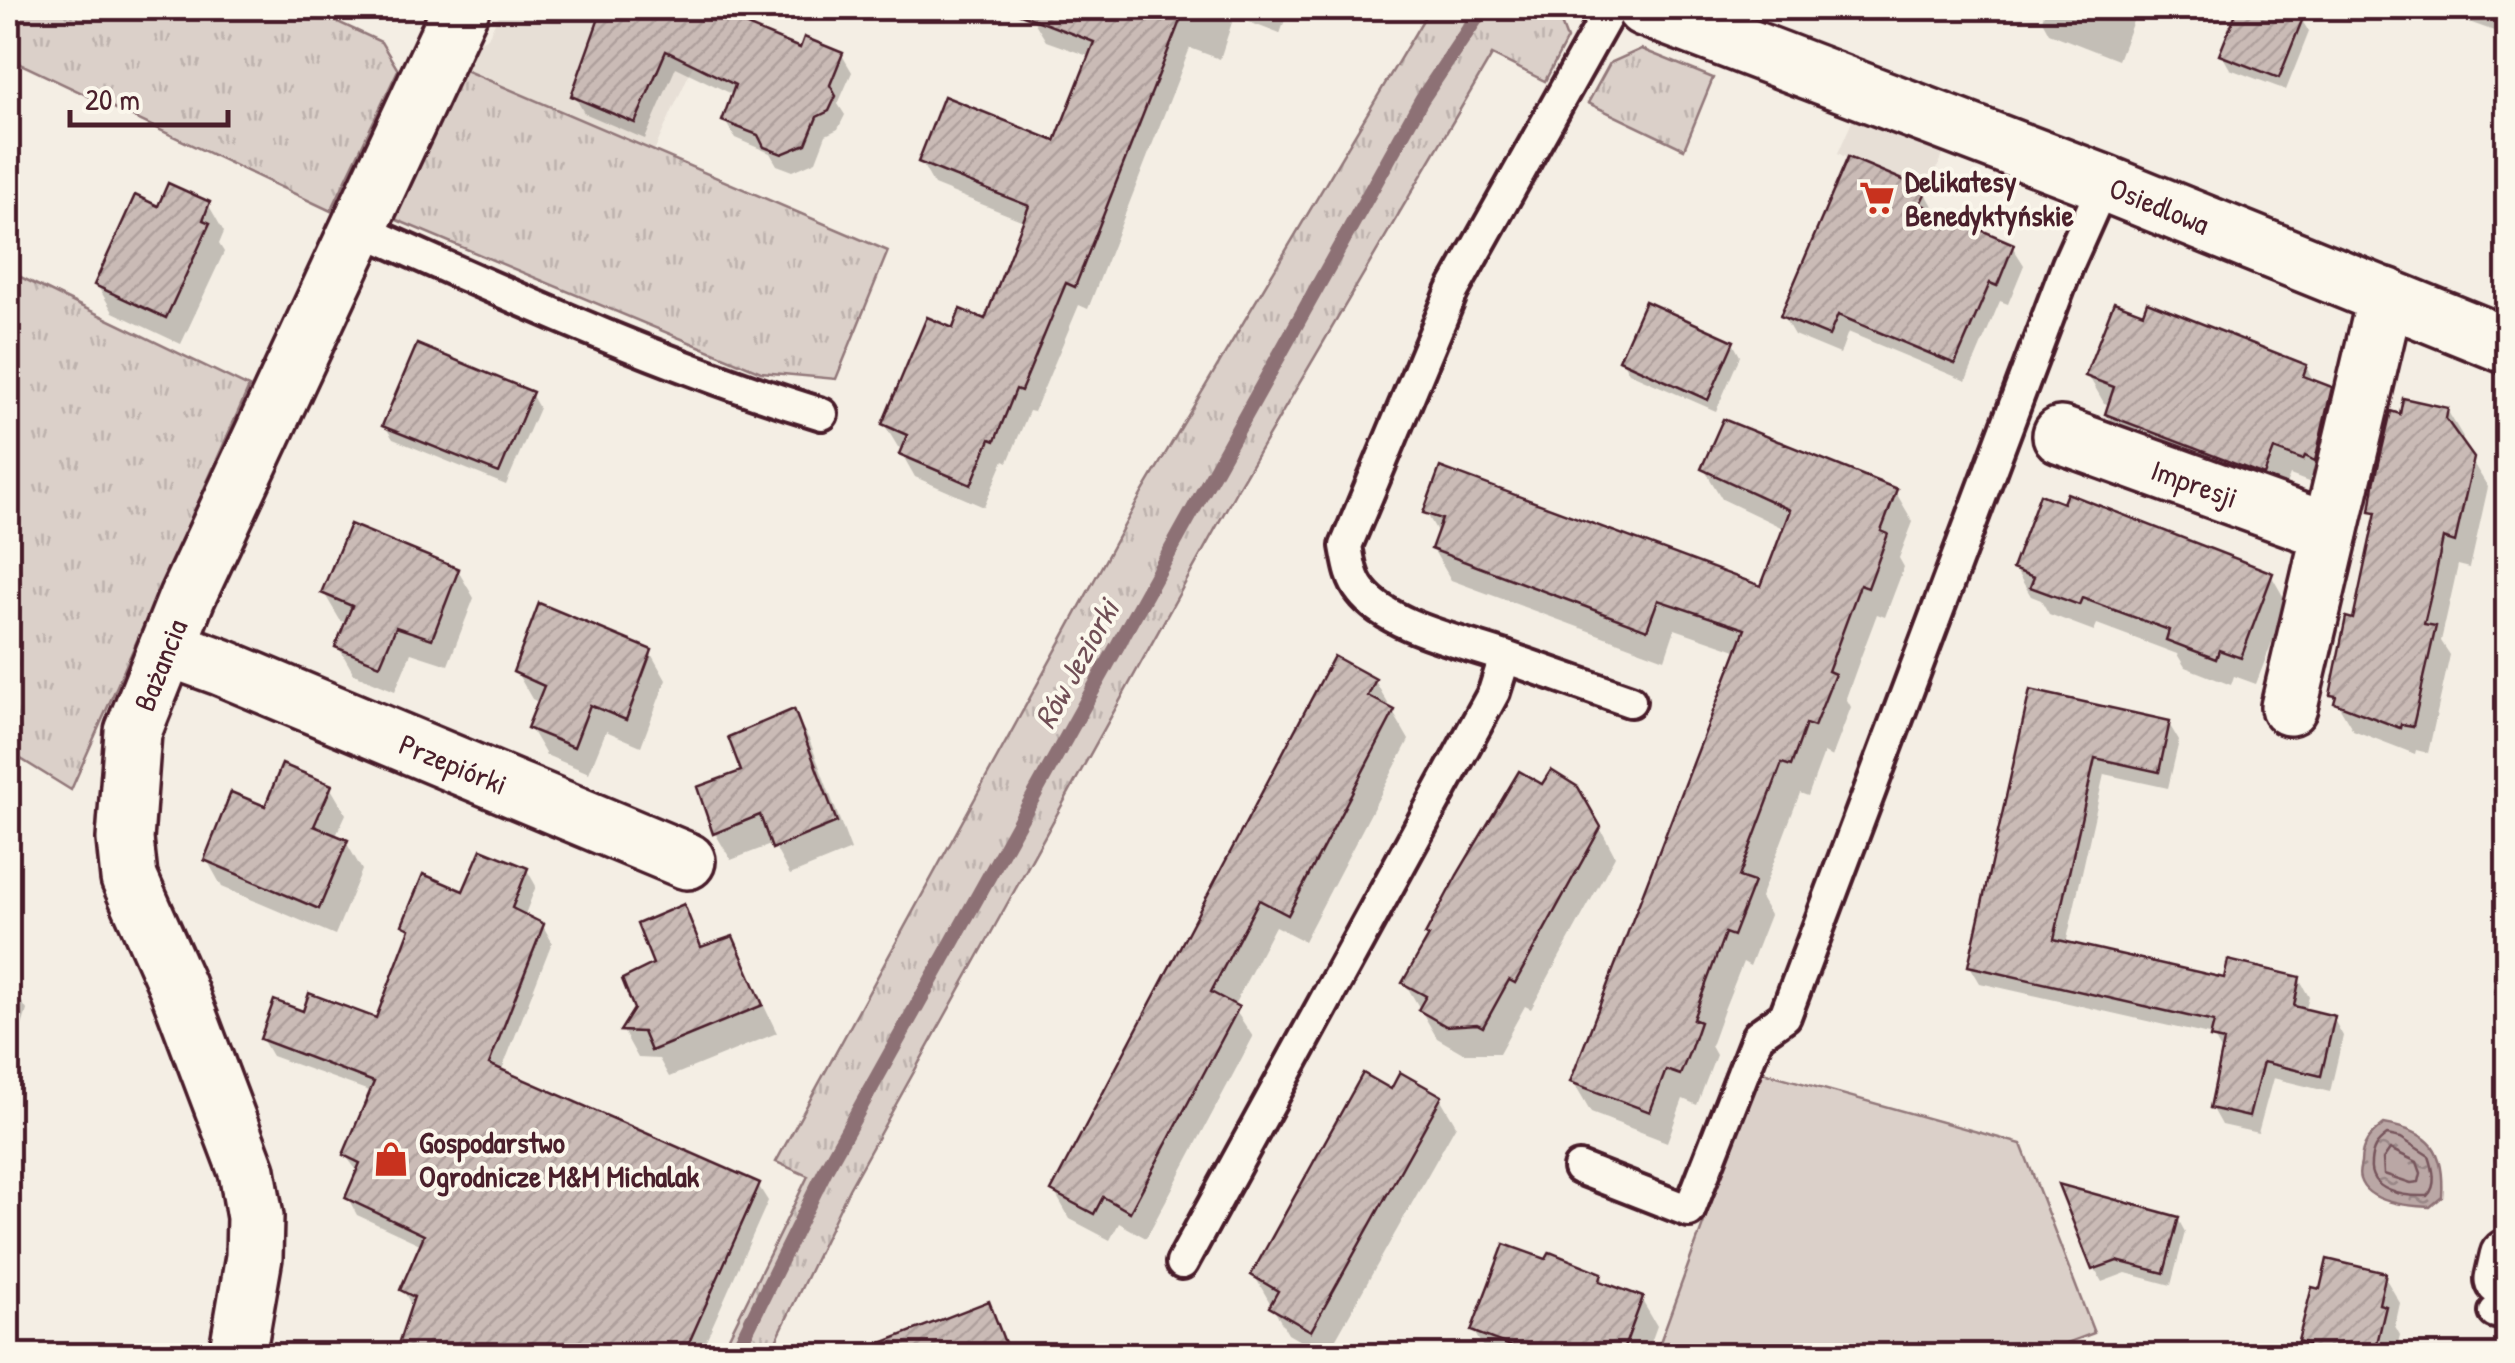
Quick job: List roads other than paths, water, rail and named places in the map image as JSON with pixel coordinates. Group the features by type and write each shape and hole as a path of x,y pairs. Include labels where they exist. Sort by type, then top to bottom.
{"street":[{"name":"Bażancia","path":"237,1356 254,1257 254,1217 247,1171 177,986 129,878 125,838 133,732 187,596 461,8"},
{"name":"Osiedlowa","path":"1644,8 2104,184 2508,346"},
{"path":"2288,707 2386,296"},
{"name":"Impresji","path":"2061,435 2330,532"},
{"name":"Przepiórki","path":"168,648 687,861"}],"lane":[{"path":"1610,8 1452,292 1346,546 1359,589 1374,605 1395,618 1630,701"},
{"path":"1579,1168 1689,1211 1758,1036 1785,1016 2068,264 2104,184"},
{"path":"358,228 577,325 714,380 822,414"},
{"path":"1182,1264 1494,692 1505,657"}],"water":[{"path":"2384,1124 2414,1132 2438,1155 2442,1197 2430,1207 2390,1202 2364,1187 2359,1175 2363,1150"}],"waterway":[{"name":"Rów Jeziorki","path":"734,1356 827,1167 1422,99 1483,8"}],"place":[{"name":"Delikatesy Benedyktyńskie","path":"1877,198"},
{"name":"Gospodarstwo Ogrodnicze M&M Michalak","path":"391,1159"}]}
